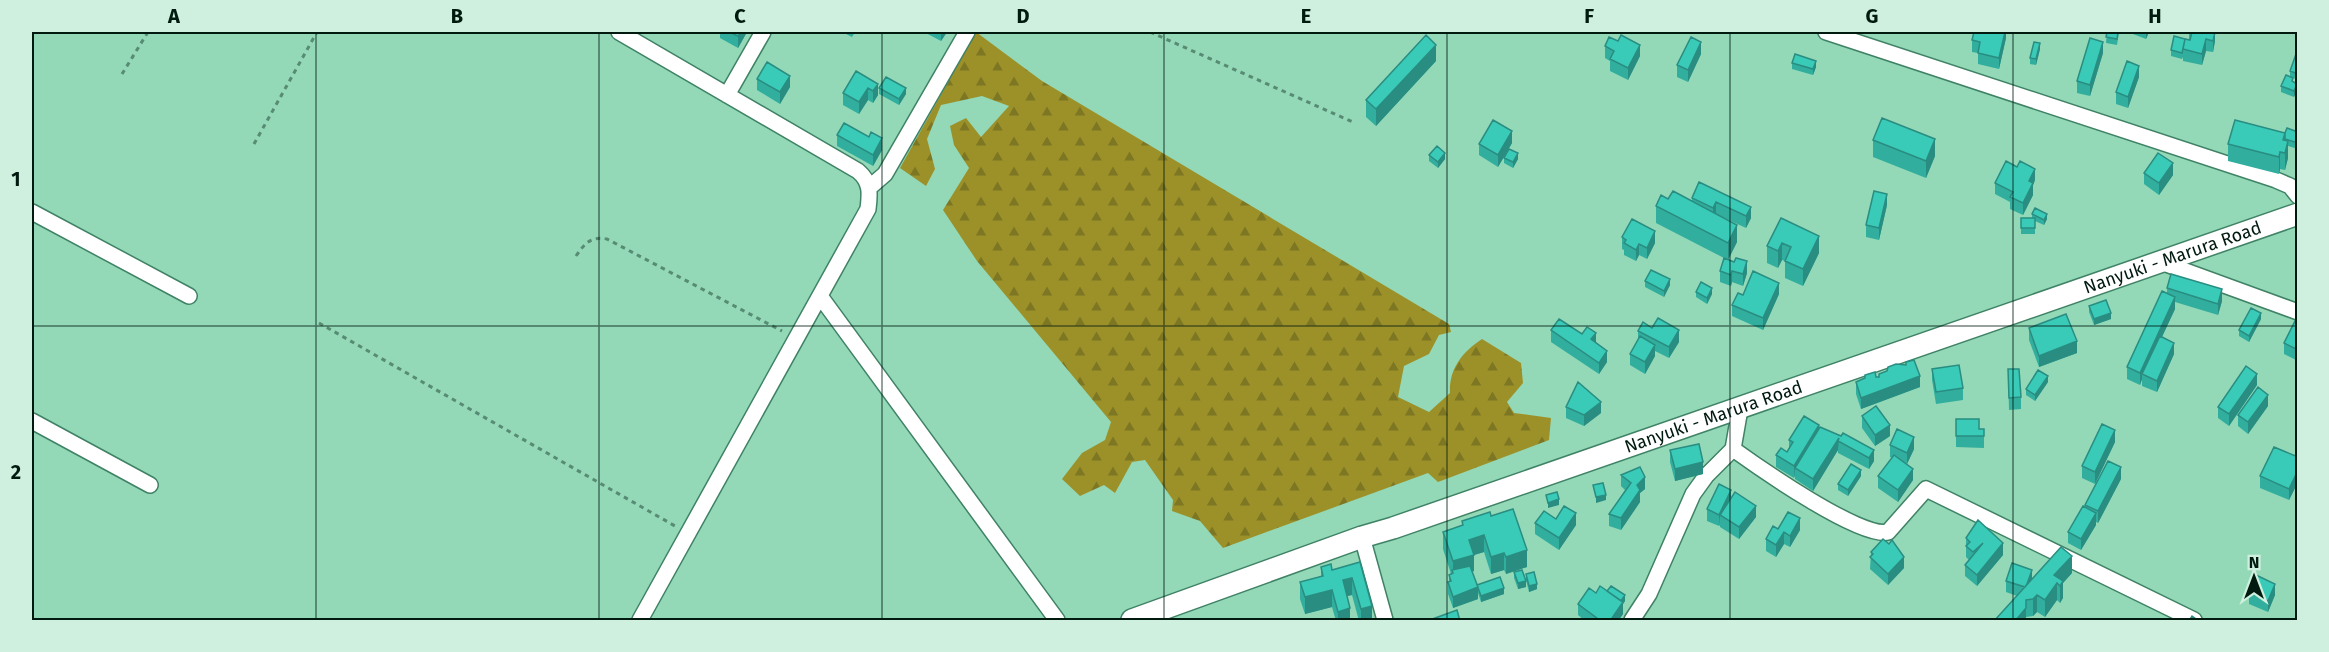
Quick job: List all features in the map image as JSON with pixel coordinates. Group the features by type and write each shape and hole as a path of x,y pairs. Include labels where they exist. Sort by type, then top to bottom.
{"street":[{"path":"619,32 858,171 867,179 870,187 868,209 640,621"},
{"path":"728,95 763,32"},
{"path":"870,187 885,174 967,32"},
{"path":"1826,32 2276,180 2290,186 2298,196"},
{"path":"32,212 189,296"},
{"name":"Nanyuki - Marura Road","path":"1132,621 1362,537 1740,409 2298,213"},
{"path":"2158,261 2298,312"},
{"path":"820,296 1057,621"},
{"path":"1632,621 1649,594 1694,495 1706,476 1733,449 1740,409"},
{"path":"32,421 150,486"},
{"path":"1733,449 1788,486 1871,532 1888,532 1926,489 2194,621"},
{"path":"1362,537 1385,621"}],"path":[{"path":"122,74 148,32"},
{"path":"254,144 317,32"},
{"path":"1150,32 1355,123"},
{"path":"576,256 584,244 597,237 608,239 795,338"},
{"path":"319,323 687,533"}],"green space":[{"path":"976,32 1042,81 1449,324 1451,332 1439,335 1429,354 1404,366 1398,397 1429,412 1450,393 1454,369 1463,355 1482,339 1521,363 1523,383 1507,402 1514,413 1551,418 1549,440 1438,482 1428,473 1223,548 1200,521 1172,511 1173,500 1145,460 1132,462 1115,493 1104,485 1080,496 1062,479 1082,453 1105,440 1111,422 977,261 943,210 969,168 954,145 950,126 966,118 981,137 1009,106 982,96 941,105 927,139 935,169 926,186 900,168"}],"building":[{"path":"729,32 741,32 738,36"},
{"path":"1974,32 2005,32 1999,58 1978,53 1980,42 1972,40"},
{"path":"2107,32 2118,32 2117,39 2106,37"},
{"path":"2192,32 2215,32 2213,41 2206,39 2202,54 2183,49 2185,39 2190,40"},
{"path":"1426,35 1436,45 1376,109 1366,100"},
{"path":"1621,35 1640,45 1628,68 1610,59 1614,51 1605,46 1609,37 1618,41"},
{"path":"2174,36 2185,39 2182,53 2171,50"},
{"path":"1691,37 1701,42 1688,70 1677,65"},
{"path":"2090,38 2103,42 2090,85 2077,81"},
{"path":"2034,42 2040,43 2036,59 2030,58"},
{"path":"1795,54 1816,61 1813,69 1792,63"},
{"path":"2296,54 2298,54 2298,74 2290,71"},
{"path":"2127,61 2139,66 2128,97 2116,92"},
{"path":"767,62 790,76 780,92 757,79"},
{"path":"856,71 878,84 873,91 868,88 859,102 843,93"},
{"path":"2286,75 2293,78 2292,81 2297,84 2294,91 2281,86"},
{"path":"886,77 906,88 899,99 879,88"},
{"path":"1882,118 1935,139 1926,161 1873,140"},
{"path":"1493,120 1512,131 1498,155 1479,144"},
{"path":"2235,120 2285,133 2283,140 2288,141 2285,153 2280,152 2279,157 2228,144"},
{"path":"844,123 869,137 871,132 882,138 873,155 837,135"},
{"path":"2287,128 2298,132 2298,143 2285,139"},
{"path":"1437,146 1445,153 1438,162 1429,155"},
{"path":"1509,149 1518,153 1513,162 1504,158"},
{"path":"2158,153 2173,163 2159,183 2144,173"},
{"path":"2006,161 2017,167 2020,161 2035,169 2029,181 2033,183 2023,203 2010,197 2013,192 1995,183"},
{"path":"1699,182 1751,207 1746,216 1716,202 1713,208 1692,198"},
{"path":"1673,191 1737,225 1728,243 1656,206 1661,195 1668,199"},
{"path":"1874,191 1887,194 1879,228 1866,225"},
{"path":"2035,208 2047,214 2044,220 2032,214"},
{"path":"1781,218 1819,236 1803,269 1785,261 1791,247 1782,243 1778,251 1767,246"},
{"path":"2021,218 2035,218 2035,228 2021,228"},
{"path":"1632,219 1655,231 1647,248 1639,244 1636,250 1624,243 1626,240 1622,237"},
{"path":"1724,258 1734,262 1736,258 1747,261 1743,274 1732,271 1731,275 1720,271"},
{"path":"1651,270 1670,279 1664,291 1645,281"},
{"path":"1753,271 1779,283 1763,318 1732,305 1738,293 1743,295"},
{"path":"2171,274 2222,289 2218,304 2167,288"},
{"path":"1701,282 1712,288 1707,298 1696,292"},
{"path":"2162,291 2175,297 2140,373 2127,367"},
{"path":"2106,300 2111,313 2094,319 2089,306"},
{"path":"2251,308 2261,313 2249,336 2239,330"},
{"path":"2066,314 2077,341 2039,356 2029,328"},
{"path":"1658,318 1679,330 1669,347 1638,331 1643,322 1652,328"},
{"path":"1559,319 1582,334 1587,327 1596,333 1591,339 1607,351 1599,363 1551,330"},
{"path":"2296,319 2298,320 2298,350 2284,343"},
{"path":"1640,336 1655,345 1645,362 1630,354"},
{"path":"2160,336 2174,343 2157,381 2142,374"},
{"path":"1914,360 1920,376 1861,398 1856,382 1865,378 1865,375 1875,372 1876,377 1879,377 1879,374 1887,371 1888,367 1896,364 1906,365 1906,362"},
{"path":"1959,365 1963,388 1936,392 1932,369"},
{"path":"2246,366 2257,374 2229,414 2218,407"},
{"path":"2008,369 2019,369 2021,397 2009,398"},
{"path":"2038,370 2048,376 2035,395 2026,389"},
{"path":"1578,382 1601,402 1584,415 1566,407"},
{"path":"2258,387 2268,395 2248,422 2238,415"},
{"path":"1876,406 1890,425 1875,435 1862,416"},
{"path":"1804,416 1819,425 1794,466 1776,455 1781,448 1787,452 1793,442 1789,440"},
{"path":"1956,419 1979,419 1979,429 1984,429 1984,436 1956,436"},
{"path":"2102,424 2115,430 2095,472 2082,466"},
{"path":"1820,427 1841,436 1843,433 1874,450 1869,458 1838,441 1839,438 1813,479 1795,468"},
{"path":"1897,429 1914,437 1907,453 1890,445"},
{"path":"1699,444 1703,462 1675,469 1670,450"},
{"path":"2274,447 2298,457 2296,466 2298,470 2289,489 2260,476"},
{"path":"1894,455 1913,469 1898,490 1878,476"},
{"path":"2108,461 2121,467 2098,511 2085,505"},
{"path":"1851,464 1861,470 1848,490 1838,484"},
{"path":"1640,467 1645,477 1637,485 1640,490 1621,518 1609,514 1631,483 1621,475"},
{"path":"1603,483 1606,495 1596,497 1593,485"},
{"path":"1719,484 1731,490 1719,515 1707,509"},
{"path":"1557,492 1559,499 1548,503 1546,495"},
{"path":"1735,492 1756,506 1739,527 1720,515"},
{"path":"1564,506 1576,513 1559,538 1535,523 1544,511 1556,519"},
{"path":"2083,506 2096,513 2081,539 2068,532"},
{"path":"1513,509 1527,550 1506,557 1504,553 1491,557 1484,535 1469,540 1474,555 1453,561 1443,532 1463,525 1462,521 1490,512 1491,516"},
{"path":"1788,512 1800,518 1790,536 1784,532 1776,545 1766,539 1773,526 1778,529"},
{"path":"1978,520 2003,543 1977,575 1965,565 1983,543 1973,552 1966,546 1970,542 1966,538"},
{"path":"1883,539 1889,544 1892,540 1904,557 1888,574 1870,557 1873,554 1871,552"},
{"path":"2061,547 2072,556 2054,575 2063,581 2060,586 2057,583 2045,600 2037,595 2033,599 2026,600 2026,608 2015,621 1994,621"},
{"path":"1360,562 1372,606 1361,609 1352,578 1343,580 1350,608 1338,612 1332,590 1305,597 1300,582 1323,576 1321,567 1331,564 1332,570"},
{"path":"2012,563 2032,570 2025,587 2006,581"},
{"path":"1470,566 1478,587 1453,597 1448,582 1451,581 1449,575 1453,573 1452,570"},
{"path":"1522,570 1526,581 1518,583 1514,572"},
{"path":"1534,572 1537,584 1529,586 1526,574"},
{"path":"2256,575 2275,584 2268,601 2249,592"},
{"path":"1500,577 1504,588 1481,596 1477,585"},
{"path":"1600,586 1623,602 1610,621 1601,621 1578,604 1589,588 1596,593"},
{"path":"1611,586 1625,595 1621,601 1607,591"},
{"path":"1457,610 1460,621 1427,621"},
{"path":"2192,616 2199,621 2189,621"}]}
